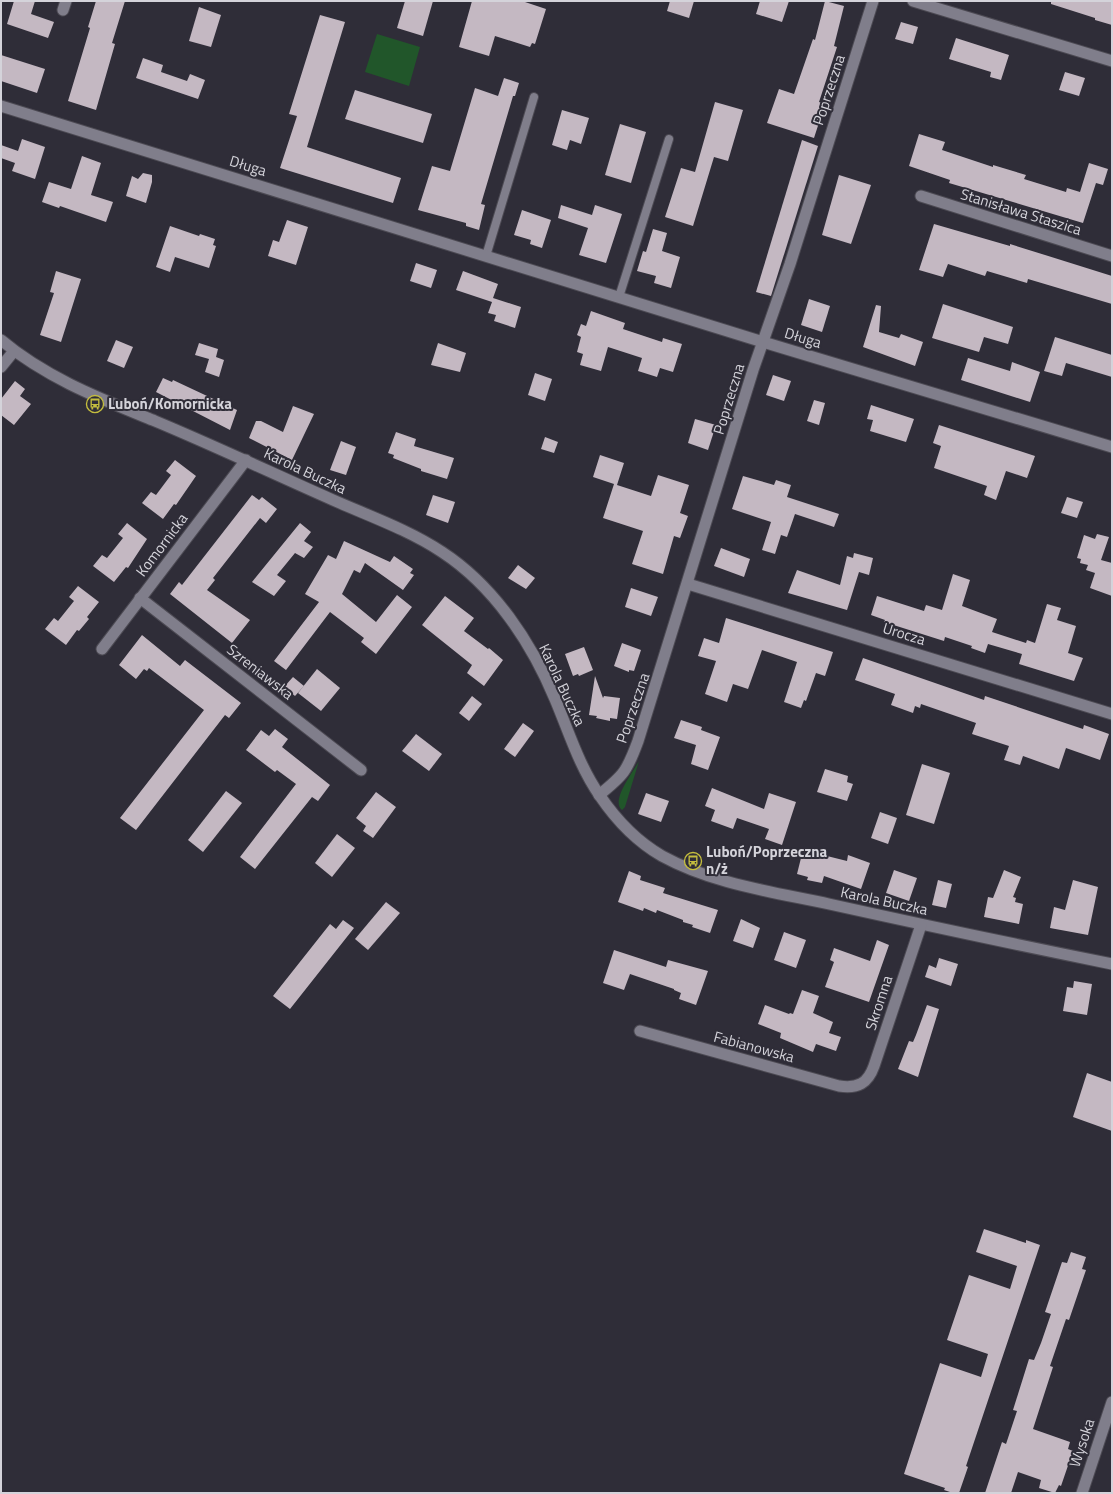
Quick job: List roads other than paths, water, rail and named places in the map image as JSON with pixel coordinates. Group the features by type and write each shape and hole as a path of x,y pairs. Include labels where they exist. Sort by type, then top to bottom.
{"street":[{"name":"Poprzeczna","path":"600,795 620,779 628,768 873,1"},
{"path":"913,1 1112,62"},
{"name":"Długa","path":"1,106 763,342 1112,447"},
{"name":"Stanisława Staszica","path":"921,196 1112,256"},
{"name":"Karola Buczka","path":"1,340 14,351 43,370 85,392 246,460 428,543 456,562 490,593 515,626 538,663 583,768 600,795 619,821 634,837 661,856 691,869 755,888 921,925 1112,964"},
{"path":"1,367 14,351"},
{"name":"Komornicka","path":"102,649 246,460"},
{"name":"Urocza","path":"688,584 1112,714"},
{"name":"Szreniawska","path":"140,598 361,770"},
{"name":"Skromna","path":"860,1086 871,1075 921,925"},
{"name":"Fabianowska","path":"640,1031 840,1086 850,1088 860,1086"},
{"name":"Wysoka","path":"1082,1493 1112,1402"}],"lane":[{"path":"486,256 534,97"},
{"path":"619,297 669,139"}],"place":[{"name":"Luboń/Komornicka","path":"95,404"},
{"name":"Luboń/Poprzeczna n/ż","path":"693,861"}]}
